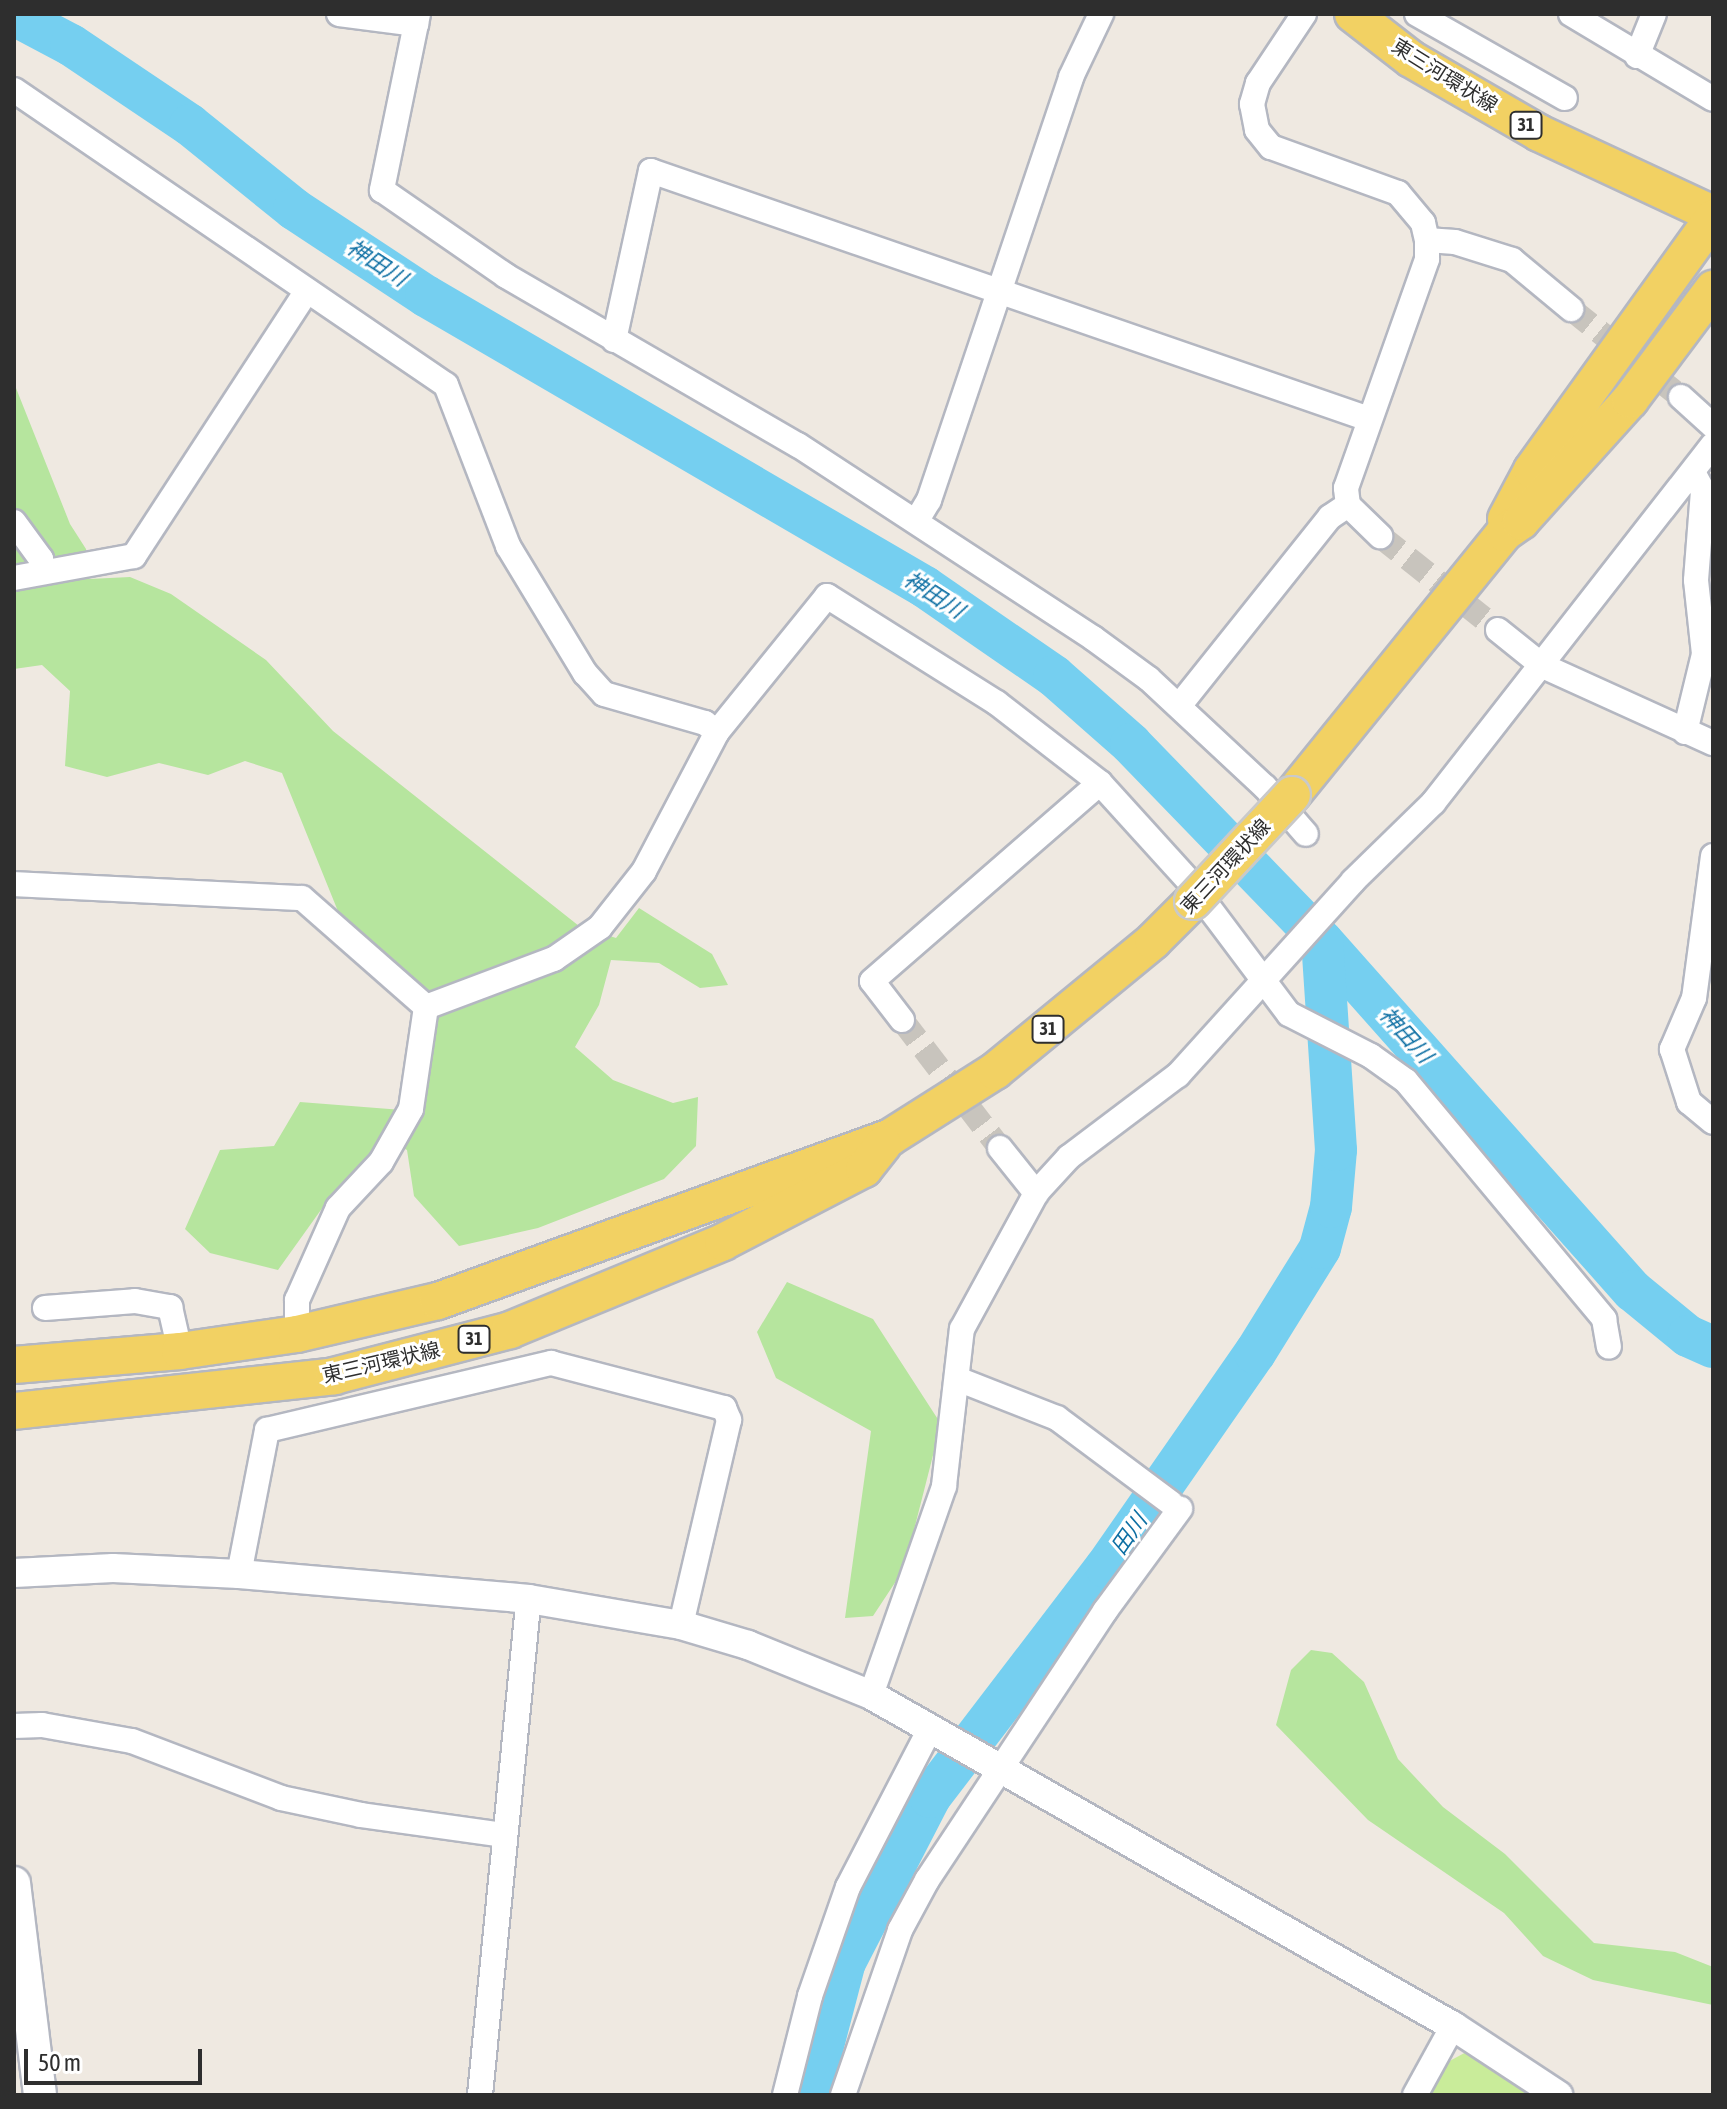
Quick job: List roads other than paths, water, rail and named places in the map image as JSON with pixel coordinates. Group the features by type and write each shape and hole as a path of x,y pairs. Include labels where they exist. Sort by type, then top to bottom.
{"main road":[{"name":"東三河環状線","path":"1353,14 1411,59 1539,133 1713,216 1532,470 1509,507 1504,533"},
{"name":"東三河環状線","path":"14,1365 180,1351 297,1334 438,1301 889,1138 995,1071 1153,941 1292,795 1504,533 1521,521 1630,400 1713,289"},
{"name":"東三河環状線","path":"14,1411 334,1376 510,1330 723,1242 864,1169 889,1138"},
{"path":"14,1883 23,2023 40,2095"}],"street":[{"path":"339,14 417,19 382,190 506,276 917,520 1093,638 1179,706 1265,787 1306,834"},
{"path":"917,520 929,500 1071,77 1101,14"},
{"path":"1304,14 1258,83 1252,104 1257,130 1282,152 1398,193 1423,223 1427,240 1427,259 1346,488 1348,505 1380,536"},
{"path":"1417,14 1565,98"},
{"path":"1571,14 1713,99"},
{"path":"1637,56 1654,14"},
{"path":"14,90 305,294 446,385 508,546 585,673 604,694 705,723 717,732"},
{"path":"614,340 651,171 1369,419"},
{"path":"1427,240 1455,242 1512,260 1571,309"},
{"path":"14,578 134,556 305,294"},
{"path":"1681,397 1713,426"},
{"path":"871,1695 944,1486 960,1380 962,1329 1036,1193 1069,1157 1178,1075 1353,881 1433,803 1713,445"},
{"path":"1685,732 1704,654 1696,580 1703,491 1693,472"},
{"path":"1179,706 1330,517 1348,505"},
{"path":"14,522 41,559 42,572"},
{"path":"426,1007 554,959 600,927 644,871 717,732 827,596 997,703 1100,783 1189,881 1289,1014 1350,1044 1406,1081 1604,1319 1609,1347"},
{"path":"1498,630 1543,666 1713,743"},
{"path":"902,1020 872,981 1100,783"},
{"path":"1713,856 1694,998 1672,1049 1689,1102 1713,1122"},
{"path":"14,884 302,898 426,1007"},
{"path":"297,1334 297,1300 338,1208 381,1162 411,1109 426,1007"},
{"path":"1000,1148 1036,1193"},
{"path":"45,1308 135,1301 170,1307 180,1351"},
{"path":"239,1574 267,1430 551,1363 724,1408 729,1420 681,1625"},
{"path":"843,2095 900,1930 992,1764 1175,1506 1057,1418 960,1380"},
{"path":"14,1573 113,1568 239,1574 529,1599 681,1625 748,1645 871,1695 1453,2026 1558,2095"},
{"path":"480,2095 529,1599"},
{"path":"14,1726 42,1725 132,1741 281,1798 361,1815 504,1835"},
{"path":"785,2095 810,1996 848,1887 936,1733"},
{"path":"1415,2095 1453,2026"}],"waterway":[{"name":"神田川","path":"14,15 71,45 190,125 294,209 426,296 925,587 1054,676 1131,744 1322,941 1633,1291 1688,1336 1713,1347"},
{"name":"田川","path":"810,2095 845,1962 930,1797 1106,1567 1255,1353 1320,1248 1331,1207 1336,1150 1322,941"}],"tunnel":[{"path":"1571,309 1681,397"},
{"path":"1380,536 1498,630"},
{"path":"902,1020 1000,1148"}]}
